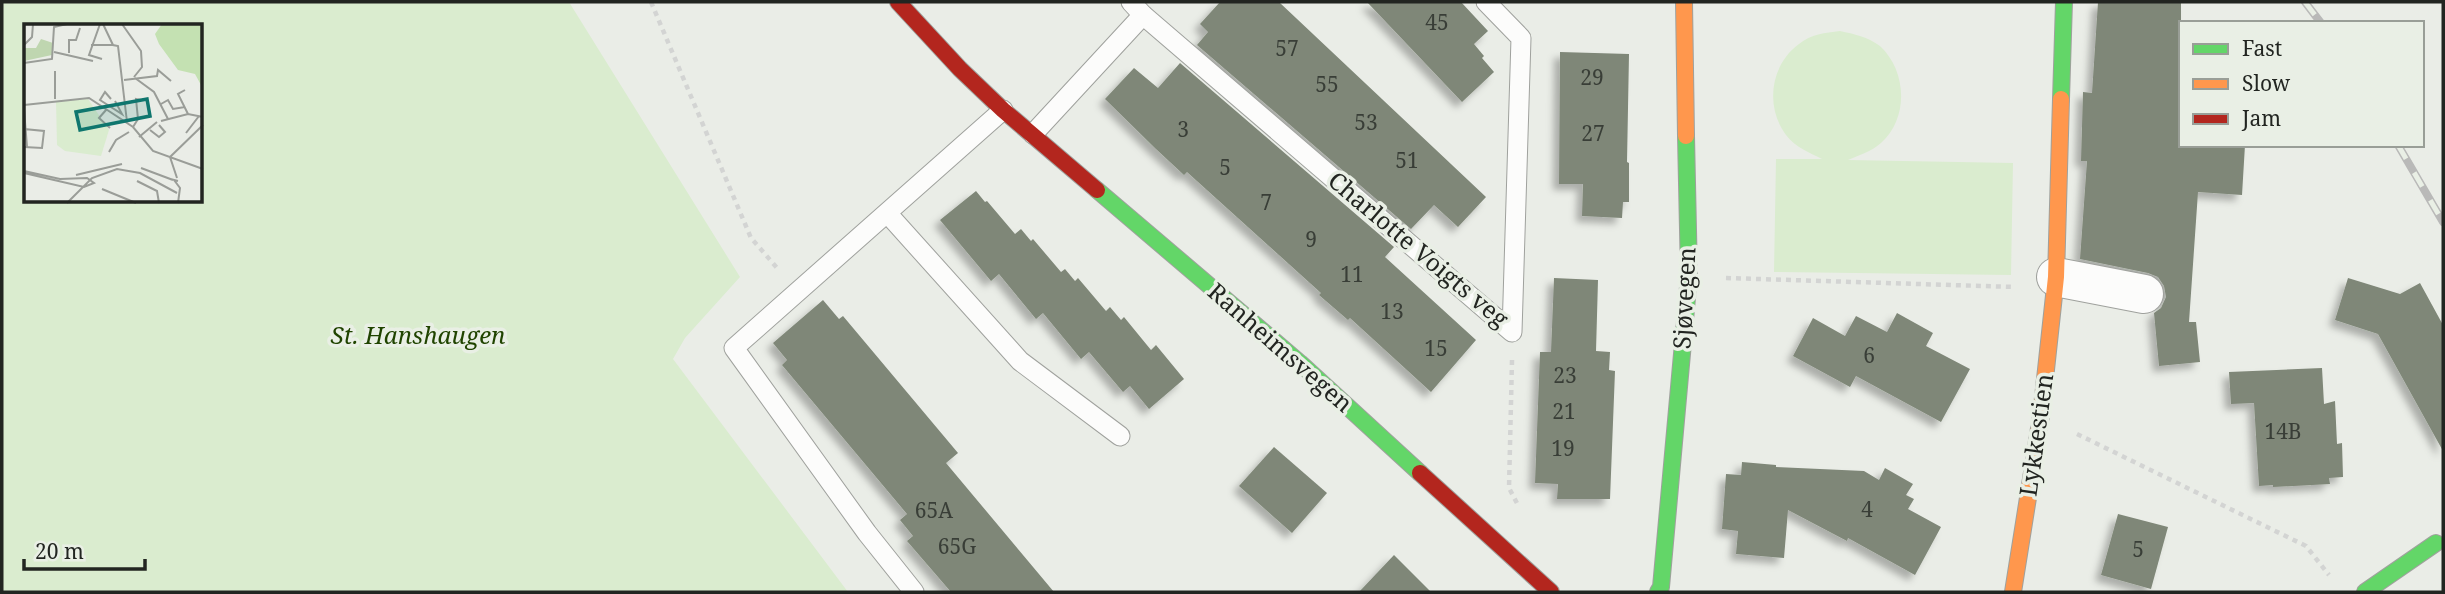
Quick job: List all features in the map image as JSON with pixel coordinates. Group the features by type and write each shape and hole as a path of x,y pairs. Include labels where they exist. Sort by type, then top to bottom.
{"street":[{"name":"Ranheimsvegen","path":"898,2 960,69 1003,110 1300,363 1551,592"},
{"name":"Sjøvegen","path":"1658,592 1661,587 1689,276 1684,2"},
{"name":"Lykkestien","path":"2013,592 2041,416 2055,283 2064,2"},
{"path":"2055,283 2144,295"},
{"path":"2365,592 2436,544"}],"lane":[{"name":"Charlotte Voigts veg","path":"1486,2 1521,38 1512,332"},
{"path":"1033,134 1137,8"},
{"name":"Charlotte Voigts veg","path":"1137,8 1512,332"},
{"path":"915,592 867,533 734,348 1003,110"},
{"path":"888,214 1020,361 1120,436"}],"path":[{"path":"651,2 751,238 797,290"},
{"path":"1689,276 2055,283"},
{"path":"1512,332 1509,488 1527,522 1519,563"},
{"path":"2041,416 2306,546 2335,583"}],"green space":[{"name":"St. Hanshaugen","path":"2,2 569,2 740,277 685,338 673,359 848,592 2,592"},
{"path":"1840,31 1866,38 1880,46 1895,68 1901,94 1900,108 1890,133 1873,149 1848,160 2013,163 2011,275 1774,272 1776,159 1822,159 1794,143 1779,124 1773,99 1777,75 1789,53 1808,38"}],"building":[{"path":"1220,2 1279,2 1486,197 1458,227 1434,205 1411,229 1197,45 1208,32 1200,24"},
{"path":"1367,2 1461,2 1488,31 1474,44 1494,72 1462,102"},
{"path":"2098,2 2181,2 2179,147 2245,147 2242,195 2198,192 2189,322 2196,322 2200,362 2159,366 2154,313 2161,308 2166,297 2164,286 2158,277 2080,259 2087,161 2081,161 2083,92 2092,93"},
{"path":"1560,52 1629,54 1629,202 1623,202 1622,218 1582,216 1583,184 1559,184"},
{"path":"1180,63 1394,247 1385,257 1476,340 1431,392 1350,318 1348,320 1319,295 1321,293 1187,172 1184,175 1105,99 1134,68 1158,88"},
{"path":"976,191 1015,234 1021,229 1061,272 1065,269 1075,281 1078,278 1106,311 1110,307 1121,320 1124,317 1151,350 1156,345 1184,379 1149,409 1130,386 1123,392 1089,352 1081,359 1043,313 1036,319 999,274 991,281 940,220"},
{"path":"1554,278 1598,280 1596,351 1610,352 1609,370 1615,371 1610,499 1557,499 1558,484 1535,483 1540,352 1551,352"},
{"path":"2348,278 2400,294 2420,283 2443,325 2443,451 2378,334 2335,320"},
{"path":"823,300 839,319 843,316 958,453 946,463 1054,592 951,592 907,541 913,536 900,520 907,514 782,365 787,360 773,343"},
{"path":"1897,313 1933,333 1926,346 1970,369 1941,422 1856,376 1850,387 1793,356 1813,318 1845,336 1856,316 1887,332"},
{"path":"2322,368 2324,404 2335,401 2337,444 2342,443 2343,477 2329,478 2330,484 2259,486 2254,403 2231,404 2229,372"},
{"path":"1274,447 1327,493 1292,533 1239,486"},
{"path":"1742,462 1776,467 1864,471 1879,480 1885,468 1913,484 1906,495 1914,499 1908,509 1941,527 1915,575 1848,538 1847,541 1788,510 1784,558 1736,554 1738,531 1722,529 1726,474 1741,475"},
{"path":"2118,514 2168,527 2151,589 2101,575"},
{"path":"1394,555 1431,592 1359,592"}],"railway":[{"path":"2305,2 2319,21"},
{"path":"2399,147 2443,222"}],"traffic: fast":[{"path":"2061,99 2064,2"},
{"path":"1658,592 1661,587 1689,276 1686,136"},
{"path":"1097,190 1300,363 1420,473"},
{"path":"2365,592 2436,543"}],"traffic: slow":[{"path":"1684,2 1686,136"},
{"path":"2013,592 2041,416 2056,277 2061,99"}],"traffic: jam":[{"path":"898,2 960,69 1003,110 1097,190"},
{"path":"1420,473 1551,592"}]}
